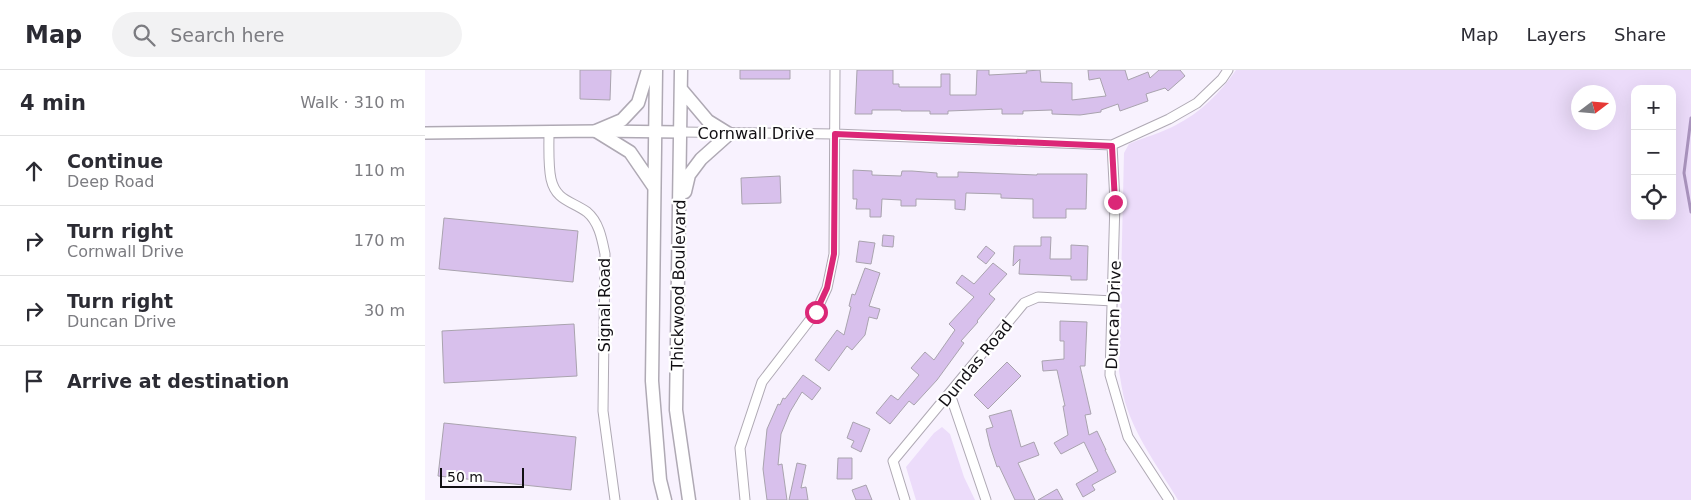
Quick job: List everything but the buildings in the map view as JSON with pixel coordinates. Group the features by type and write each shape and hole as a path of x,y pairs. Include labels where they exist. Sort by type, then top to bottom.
{"main road":[{"path":"596,131 622,120 638,103 648,70"},
{"name":"Thickwood Boulevard","path":"656,70 652,381 660,480 665,500"},
{"name":"Thickwood Boulevard","path":"681,70 677,410 689,500"},
{"path":"679,213 689,175 701,159 729,134 708,121 681,89"},
{"path":"596,131 630,152 654,187"}],"street":[{"path":"745,500 739,448 762,382 816,312 827,288 834,254 835,70"},
{"name":"Cornwall Drive","path":"680,132 835,134 1112,146 1169,119 1197,103 1222,79 1228,70"},
{"name":"Signal Road","path":"549,132 551,179 559,194 570,203 587,212 599,230 605,254 603,411 615,500"},
{"path":"425,133 680,132"},
{"name":"Duncan Drive","path":"1112,146 1115,202 1110,375 1128,437 1169,500"},
{"name":"Dundas Road","path":"905,500 893,462 1024,303 1038,297 1113,301"},
{"path":"950,394 986,500"}],"shaded area":[{"path":"1236,70 1691,70 1691,500 1178,500 1135,428 1125,402 1119,371 1124,153 1129,144 1171,128 1185,120 1217,94"},
{"path":"942,427 950,434 964,477 975,500 916,500 906,467 934,433"}],"waterway":[{"path":"1691,118 1684,173 1691,212"}],"route":[{"path":"816,312 827,288 834,254 835,134 1112,146 1115,202"}]}
